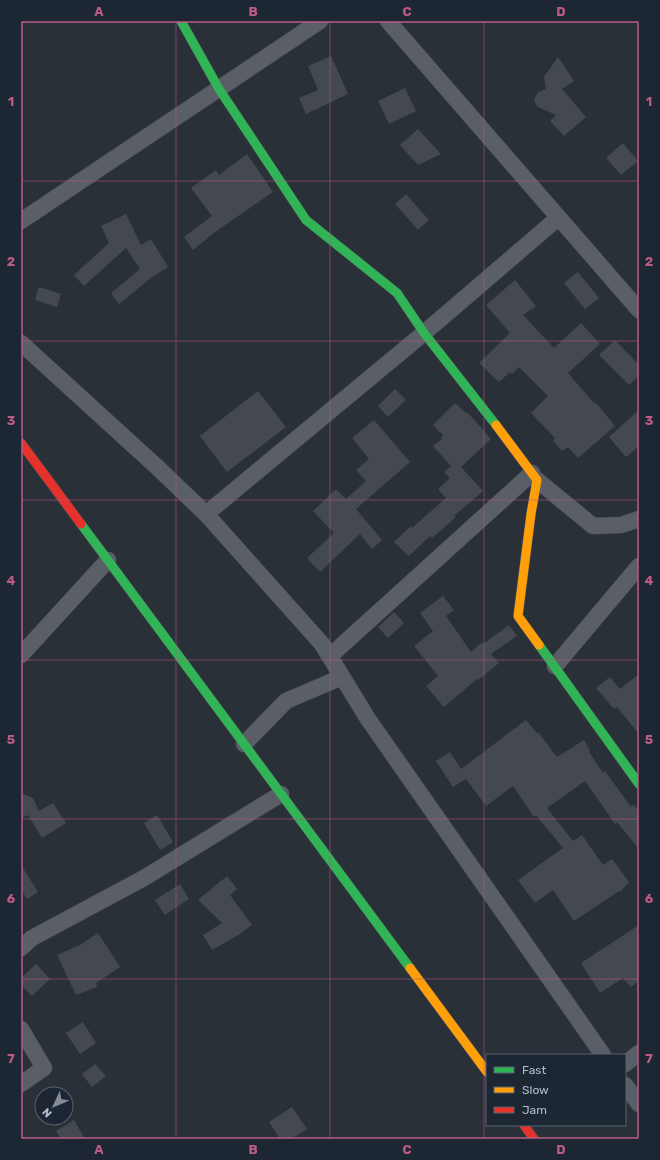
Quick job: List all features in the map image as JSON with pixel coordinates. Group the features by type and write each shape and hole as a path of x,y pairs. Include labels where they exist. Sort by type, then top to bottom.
{"main road":[{"path":"181,21 219,88 306,220 397,293 424,333 488,414 534,476 531,514 518,616 639,784"},
{"path":"21,443 486,1071"}],"street":[{"path":"21,221 320,21"},
{"path":"388,21 639,310"},
{"path":"206,514 424,333 558,218"},
{"path":"21,343 206,514 322,644 368,719 602,1054"},
{"path":"330,656 534,476 593,526 621,525 639,519"},
{"path":"21,655 108,560"},
{"path":"554,666 639,566"},
{"path":"244,744 286,701 342,677"},
{"path":"21,948 32,938 144,878 281,794"},
{"path":"21,1029 44,1068 21,1084"},
{"path":"626,1063 639,1053"},
{"path":"626,1086 639,1104"}],"building":[{"path":"331,56 348,94 306,114 299,98 318,90 308,66"},
{"path":"558,57 574,81 562,89 586,117 564,136 550,121 556,115 538,107 534,99 538,92 546,89 544,77"},
{"path":"405,88 416,111 389,124 378,101"},
{"path":"418,129 441,154 418,165 400,145"},
{"path":"623,143 638,161 621,175 606,158"},
{"path":"247,154 273,192 215,232 193,250 184,237 212,216 191,188 216,170 219,175"},
{"path":"406,194 429,220 418,230 395,204"},
{"path":"126,214 141,245 151,239 168,267 152,277 119,304 111,293 140,269 126,248 84,286 74,275 109,243 101,226"},
{"path":"578,272 599,298 585,309 564,283"},
{"path":"515,280 536,306 523,315 554,348 581,323 600,344 568,373 615,426 578,458 568,447 562,451 553,441 555,438 531,413 548,396 519,367 512,374 510,372 499,382 479,363 510,333 486,305"},
{"path":"39,287 61,294 57,307 35,300"},
{"path":"615,340 639,365 639,375 629,385 599,355"},
{"path":"395,389 406,400 388,417 378,406"},
{"path":"258,391 286,427 227,472 200,436"},
{"path":"455,403 467,414 468,413 491,439 461,467 483,491 454,516 456,517 432,538 430,536 409,556 394,542 411,526 412,528 446,498 438,489 450,478 444,472 451,466 433,446 442,439 441,438 443,435 433,425"},
{"path":"639,410 639,446 626,457 609,437"},
{"path":"374,420 410,462 356,509 382,540 372,549 360,534 320,572 307,558 334,533 313,511 336,489 346,499 366,481 356,470 369,459 352,438"},
{"path":"443,596 454,610 446,616 471,652 481,643 483,644 509,625 517,636 491,654 499,663 478,680 477,679 444,707 426,686 438,676 414,646 433,631 420,613"},
{"path":"394,612 404,623 388,638 378,627"},
{"path":"639,674 639,734 617,707 614,709 596,688 610,677 620,689"},
{"path":"526,720 537,733 538,732 557,757 584,740 590,751 589,752 603,773 605,771 631,807 634,805 639,811 639,849 617,822 615,824 585,781 547,808 573,841 582,835 603,865 612,859 629,882 620,892 619,891 574,921 553,890 535,903 518,880 563,848 536,815 534,817 513,786 486,806 466,779 453,787 436,761 450,752 461,769"},
{"path":"21,793 33,798 39,811 53,803 66,823 42,838 28,815 21,818"},
{"path":"157,815 173,842 160,850 144,823"},
{"path":"21,865 38,892 27,899 21,889"},
{"path":"227,876 237,889 230,895 252,925 240,934 212,950 203,935 222,923 198,900"},
{"path":"180,884 189,899 165,915 155,900"},
{"path":"639,925 639,981 631,987 623,978 600,993 581,963"},
{"path":"98,933 120,967 96,983 97,987 76,995 57,955 80,945"},
{"path":"36,964 50,979 32,996 21,985 21,978"},
{"path":"83,1022 96,1043 80,1054 66,1033"},
{"path":"95,1064 106,1076 92,1087 82,1074"},
{"path":"292,1107 307,1129 291,1139 280,1139 269,1122"},
{"path":"74,1120 85,1139 61,1139 56,1131 64,1126 74,1126"}],"traffic: fast":[{"path":"181,21 219,89 306,220 397,293 424,333 496,425"},
{"path":"81,524 410,968"},
{"path":"539,645 639,784"}],"traffic: slow":[{"path":"496,425 537,480 531,514 518,616 539,645"},
{"path":"410,968 486,1071"}],"traffic: jam":[{"path":"21,443 81,524"},
{"path":"525,1126 534,1139"}]}
